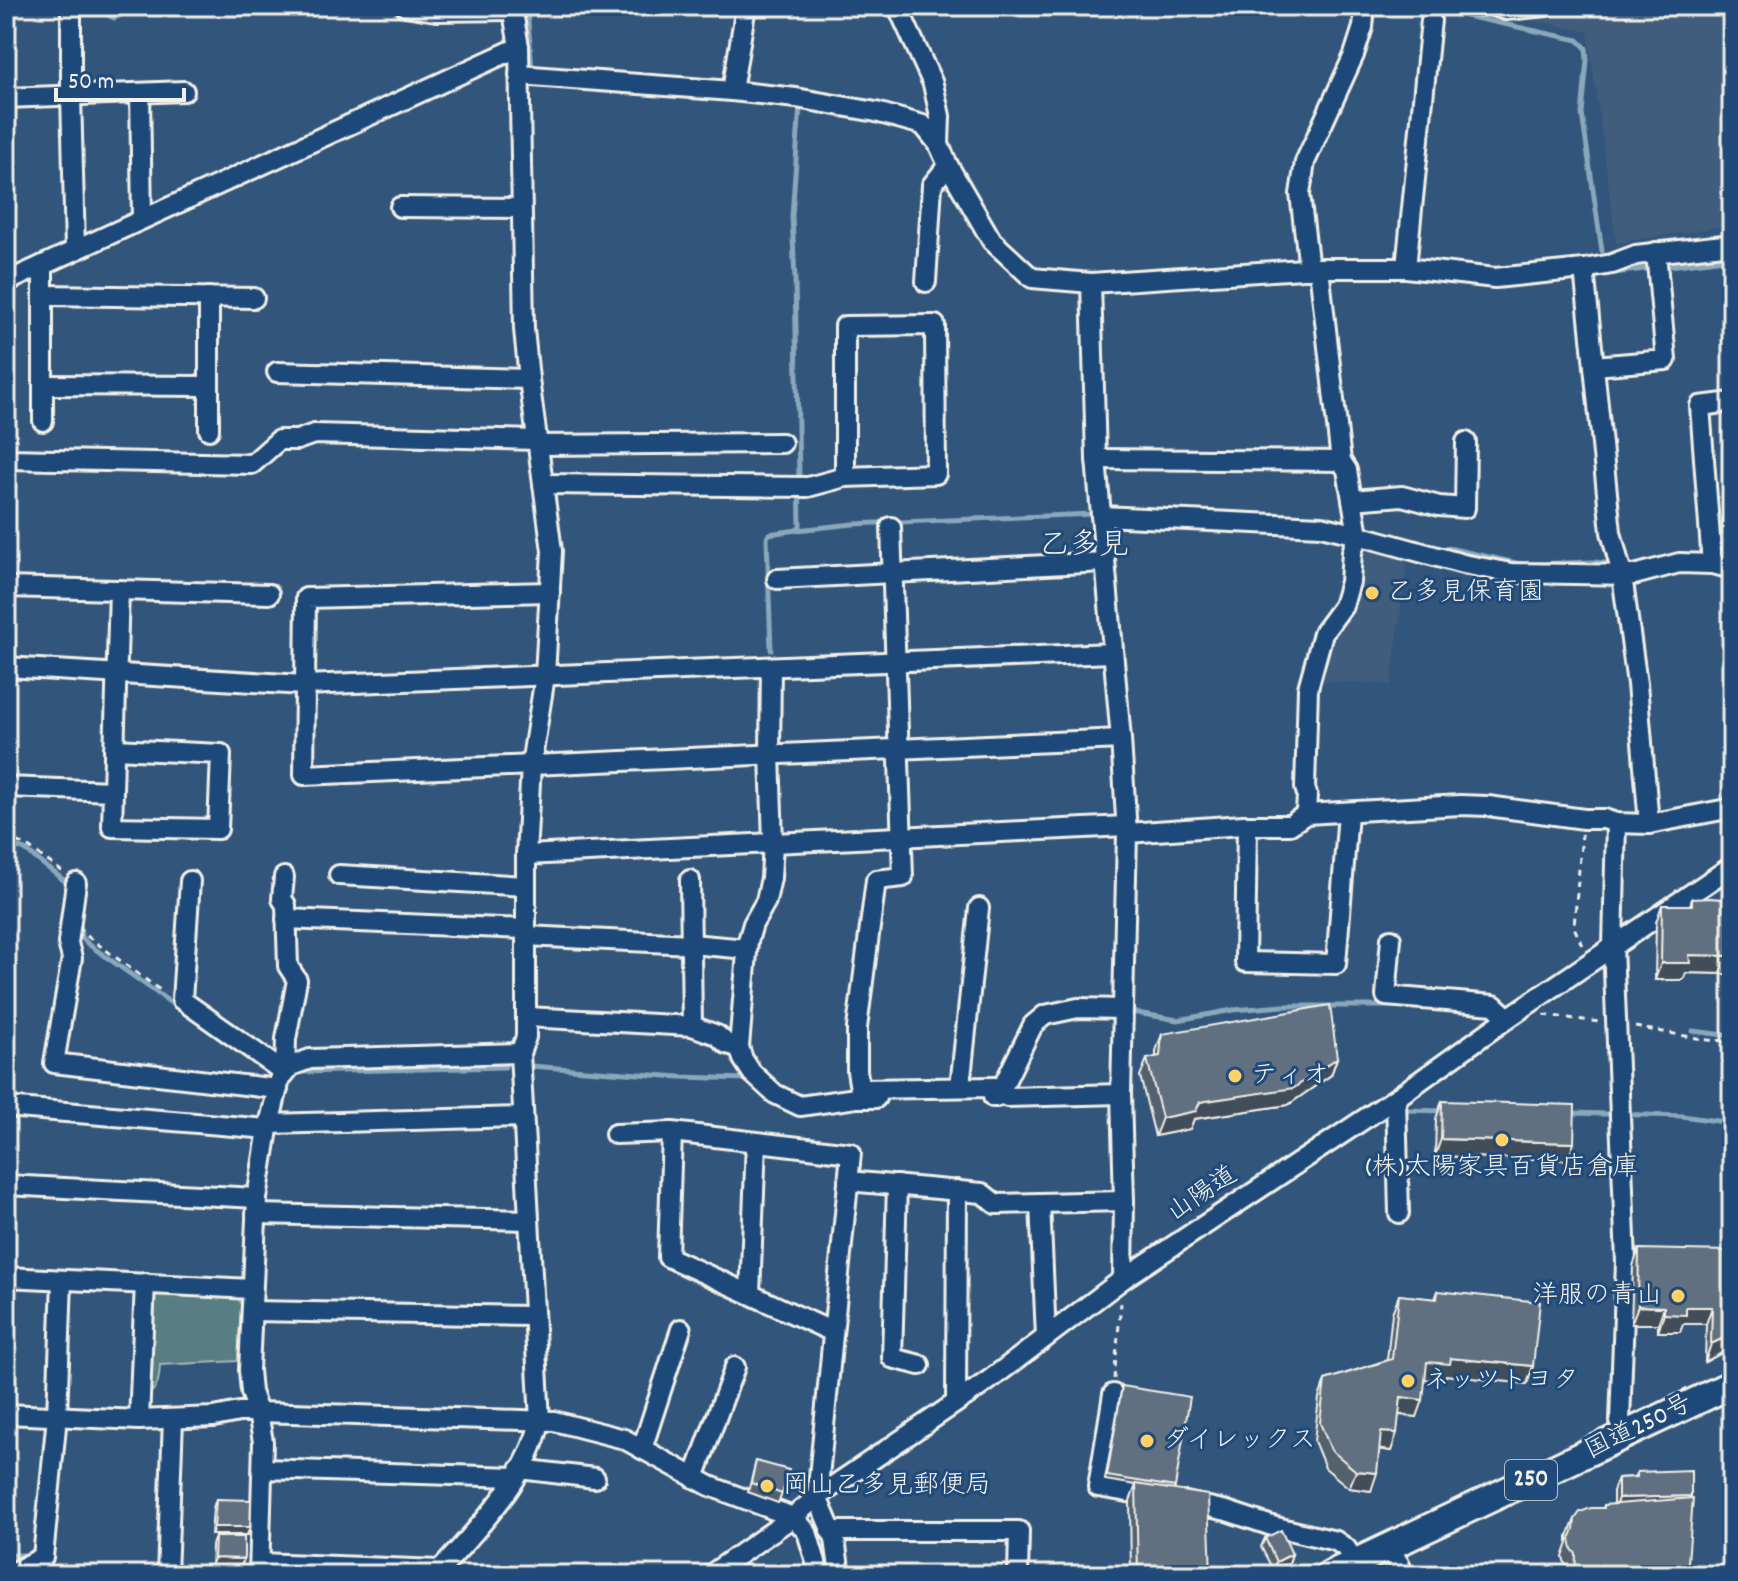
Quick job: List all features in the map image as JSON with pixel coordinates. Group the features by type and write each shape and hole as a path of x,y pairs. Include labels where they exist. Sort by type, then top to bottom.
{"highway":[{"name":"国道250号","path":"1329,1575 1732,1384"}],"street":[{"path":"71,6 75,249"},
{"path":"284,877 282,899 286,905 288,966 297,980 257,1206 249,1370 263,1442 260,1569 438,1572 504,1497 536,1439 540,1421 520,1053 526,1037 527,1017 526,855 531,765 545,676 552,551 524,329 519,47 512,8 436,11 405,6"},
{"path":"733,86 746,6"},
{"path":"903,6 901,14 933,84 940,116 939,145"},
{"path":"1306,814 1308,688 1323,633 1343,606 1358,535 1347,470 1341,461 1314,268 1300,194 1305,162 1354,55 1363,27 1365,6"},
{"path":"1493,6 1506,10 1546,6"},
{"path":"1406,268 1431,20"},
{"path":"6,282 519,47"},
{"path":"519,75 733,86 888,115 923,125 939,145 992,241 1032,278 1091,283 1314,268 1406,268 1495,278 1584,269 1612,264 1636,255 1657,263 1732,244"},
{"path":"6,98 184,91"},
{"path":"140,93 142,219"},
{"path":"926,282 932,185 948,165"},
{"path":"400,207 521,208"},
{"path":"1594,366 1666,360 1657,263"},
{"path":"43,265 43,421"},
{"path":"1584,269 1611,532 1620,567 1637,684 1649,824"},
{"path":"1091,283 1096,459 1127,830 1121,1094 1123,1279"},
{"path":"43,295 254,298"},
{"path":"209,297 209,430"},
{"path":"543,484 808,487 845,477 936,474 935,325 845,326 845,477"},
{"path":"277,372 529,379"},
{"path":"43,385 209,386"},
{"path":"1712,557 1700,406 1732,402"},
{"path":"6,459 252,464 279,440 297,440 314,434 537,443 782,443"},
{"path":"1352,500 1402,496 1439,506 1465,508 1466,442"},
{"path":"1096,459 1341,461"},
{"path":"1101,516 1321,526 1463,564 1511,573 1620,567 1634,575 1712,557 1732,572"},
{"path":"891,527 903,877 876,880 857,1028 860,1089 995,1087 1007,1097 1121,1094"},
{"path":"777,579 1105,562"},
{"path":"6,587 269,594"},
{"path":"114,749 221,754 218,829 112,827 113,791 114,749 116,674 119,590"},
{"path":"550,592 306,598 304,775 1121,739"},
{"path":"6,667 304,685 1112,653"},
{"path":"771,667 771,878 766,901 753,924 747,949 739,1047 752,1073 775,1094 800,1106 856,1098 996,1097 1033,1025 1045,1015 1078,1008 1123,1009"},
{"path":"6,787 113,791"},
{"path":"526,855 903,837 1290,825 1306,814 1460,805 1649,824 1727,809 1732,812"},
{"path":"1247,825 1245,962 1336,964 1348,813"},
{"path":"1616,823 1613,946 1626,1262 1620,1421 1624,1436"},
{"name":"山陽道","path":"710,1575 817,1497 988,1381 1123,1279 1396,1098 1590,961 1732,866"},
{"path":"339,875 526,886"},
{"path":"690,880 692,1026"},
{"path":"190,881 182,1000 281,1081"},
{"path":"76,886 68,943 72,958 54,1063 281,1081"},
{"path":"960,1087 979,908"},
{"path":"286,919 526,932 747,949"},
{"path":"1391,939 1386,996 1494,1005 1508,1018"},
{"path":"527,1017 692,1026 739,1047"},
{"path":"281,1081 291,1066 310,1059 520,1053"},
{"path":"1396,1098 1399,1213"},
{"path":"6,1107 269,1126 523,1117"},
{"path":"672,1132 668,1257 833,1332"},
{"path":"615,1134 672,1132 851,1153 817,1497 835,1539 840,1575"},
{"path":"750,1294 756,1142"},
{"path":"848,1181 982,1193 996,1204 1124,1201"},
{"path":"6,1185 257,1206 528,1220"},
{"path":"897,1185 892,1358 920,1365"},
{"path":"956,1402 957,1190"},
{"path":"1040,1203 1046,1337"},
{"path":"6,1277 252,1289"},
{"path":"25,1567 43,1557 57,1416 62,1280"},
{"path":"139,1420 145,1283"},
{"path":"252,1311 533,1316"},
{"path":"642,1449 681,1329"},
{"path":"694,1478 735,1367"},
{"path":"1113,1394 1098,1487 1227,1511 1272,1526 1336,1541 1346,1548 1356,1563"},
{"path":"6,1414 139,1420 258,1412 554,1421 624,1439 710,1486 793,1517 807,1532 817,1575"},
{"path":"167,1575 173,1419"},
{"path":"263,1469 518,1473 595,1478"},
{"path":"830,1531 1019,1531 1018,1575"},
{"path":"1389,1547 1403,1575"}],"path":[{"path":"1584,819 1574,927 1590,961"},
{"path":"6,837 27,846 76,886"},
{"path":"85,934 157,988 182,1000"},
{"path":"1113,1394 1123,1279"}],"shaded area":[{"path":"1469,6 1732,6 1732,225 1616,243 1588,32"},
{"path":"1368,548 1408,555 1391,685 1323,681 1328,663 1327,644 1359,556"}],"green space":[{"path":"150,1291 237,1297 241,1304 238,1361 160,1365 156,1387 146,1395"}],"building":[{"path":"1692,899 1732,900 1732,956 1689,955 1690,963 1661,963 1662,905 1692,905"},
{"path":"1330,1005 1337,1058 1294,1088 1200,1102 1196,1111 1162,1118 1147,1059 1160,1056 1162,1034"},
{"path":"1442,1101 1575,1105 1574,1143 1441,1139"},
{"name":"洋服の青山","path":"1639,1249 1729,1251 1732,1334 1711,1344 1712,1307 1686,1307 1686,1315 1664,1314 1664,1307 1638,1306"},
{"path":"1438,1291 1540,1302 1533,1366 1451,1358 1450,1364 1427,1362 1423,1400 1401,1397 1397,1433 1381,1432 1377,1473 1356,1471 1331,1450 1320,1423 1325,1380 1392,1359 1399,1295 1437,1299"},
{"name":"ダイレックス","path":"1122,1386 1190,1397 1175,1487 1107,1476"},
{"path":"756,1461 789,1470 782,1494 751,1483"},
{"path":"1691,1470 1691,1496 1618,1498 1618,1478 1637,1477 1637,1472"},
{"path":"1136,1484 1208,1495 1211,1575 1138,1575"},
{"path":"1693,1498 1687,1575 1575,1575 1576,1554 1570,1539 1580,1512 1604,1508 1604,1505"},
{"path":"216,1499 251,1500 250,1527 214,1527"},
{"path":"1281,1530 1292,1554 1276,1562 1265,1538"},
{"path":"215,1537 244,1537 244,1559 214,1558"},
{"path":"213,1570 241,1570 241,1575 213,1575"}],"waterway":[{"path":"6,11 18,6"},
{"path":"92,6 114,18 141,6"},
{"path":"520,6 527,11 532,68 537,68"},
{"path":"1332,6 1343,11 1351,9"},
{"path":"1419,6 1578,40 1586,48 1582,114 1602,251"},
{"path":"771,650 767,538 769,534 797,530 800,526 792,216 800,105"},
{"path":"1662,267 1732,258"},
{"path":"1606,274 1652,268"},
{"path":"797,530 853,524 1094,514"},
{"path":"1448,548 1521,564"},
{"path":"1673,556 1707,555"},
{"path":"1717,555 1732,555"},
{"path":"1531,564 1613,564"},
{"path":"6,843 25,850 71,886"},
{"path":"80,915 81,937 88,944 181,1010"},
{"path":"1131,1012 1178,1020 1233,1010 1283,1006 1396,1006"},
{"path":"1693,1031 1732,1036"},
{"path":"530,1066 748,1079"},
{"path":"302,1072 505,1067"},
{"path":"1406,1110 1445,1111"},
{"path":"1571,1113 1682,1116 1732,1123"},
{"path":"6,1560 14,1555 26,1555 39,1575"}],"place":[{"name":"乙多見保育園","path":"1372,593"},
{"name":"ティオ","path":"1235,1076"},
{"name":"(株)太陽家具百貨店倉庫","path":"1502,1140"},
{"name":"洋服の青山","path":"1678,1296"},
{"name":"ネッツトヨタ","path":"1408,1381"},
{"name":"ダイレックス","path":"1147,1441"},
{"name":"岡山乙多見郵便局","path":"767,1486"}],"district":[{"name":"乙多見","path":"1084,547"}]}
